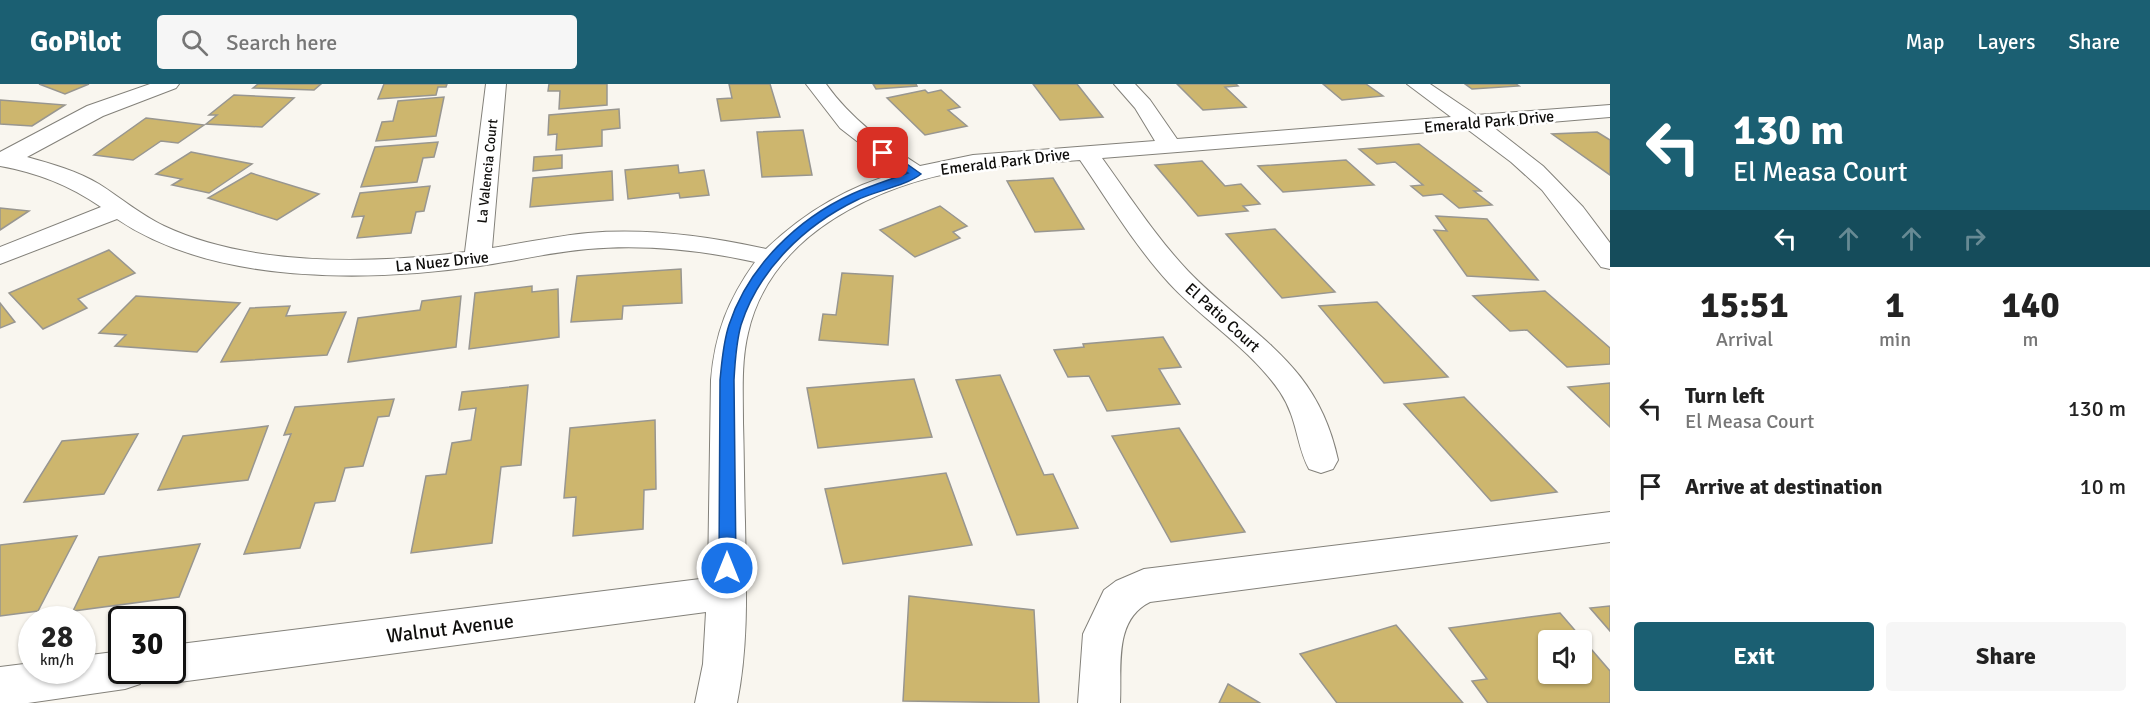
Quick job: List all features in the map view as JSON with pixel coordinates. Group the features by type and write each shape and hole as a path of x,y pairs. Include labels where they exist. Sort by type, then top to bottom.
{"street":[{"name":"La Nuez Drive","path":"2,159 95,111 169,84"},
{"name":"La Valencia Court","path":"478,258 496,84"},
{"path":"816,84 827,101 854,130 916,174"},
{"path":"1124,84 1143,104 1170,146"},
{"path":"1417,84 1549,183 1568,203 1610,261"},
{"name":"Emerald Park Drive","path":"716,703 724,664 728,592 727,380 729,351 735,324 745,300 773,258 809,224 831,209 881,185 916,174 973,162 1610,111"},
{"name":"El Patio Court","path":"1086,152 1177,275 1199,298 1279,369 1300,397 1314,428 1321,460"},
{"name":"La Nuez Drive","path":"2,159 69,178 156,232 213,251 274,262 363,267 478,258 554,246 623,240 689,242 722,246 773,258"},
{"path":"0,256 119,209"},
{"path":"1099,703 1103,634 1118,602 1130,592 1144,586 1610,527"},
{"name":"Walnut Avenue","path":"186,662 728,592"},
{"path":"0,687 108,672"}],"building":[{"path":"39,84 89,84 65,94"},
{"path":"258,84 321,84 314,90 253,88"},
{"path":"384,84 447,84 446,87 438,87 436,95 378,99"},
{"path":"549,84 607,84 607,105 559,109 560,91 548,91"},
{"path":"729,84 770,84 780,117 721,121 717,99 732,98"},
{"path":"873,84 916,84 917,86 876,89"},
{"path":"1033,84 1077,84 1103,117 1060,120"},
{"path":"1177,84 1236,84 1238,86 1225,87 1246,107 1203,110"},
{"path":"1323,84 1366,84 1383,96 1342,100"},
{"path":"1465,84 1516,84 1519,86 1472,89"},
{"path":"925,90 928,93 941,90 960,107 948,110 967,126 925,135 887,98"},
{"path":"234,95 294,98 262,127 206,124 217,115 209,115"},
{"path":"444,97 436,136 376,141 382,122 393,121 398,101"},
{"path":"0,100 65,105 32,126 0,124"},
{"path":"619,109 620,128 602,130 602,146 556,150 557,134 548,135 549,115"},
{"path":"146,118 204,125 178,143 161,141 133,160 94,155"},
{"path":"803,130 812,175 762,177 757,132"},
{"path":"1597,132 1610,140 1610,175 1552,134"},
{"path":"438,142 434,157 423,158 417,182 361,187 375,147"},
{"path":"1419,144 1481,191 1474,191 1492,205 1459,208 1442,194 1423,196 1411,186 1423,185 1395,162 1377,164 1359,149"},
{"path":"191,152 252,164 209,193 172,185 182,179 156,174"},
{"path":"562,155 562,168 533,171 534,157"},
{"path":"1346,160 1374,185 1283,192 1258,166"},
{"path":"1202,161 1225,186 1241,184 1260,204 1243,206 1248,211 1198,216 1155,165"},
{"path":"678,165 679,173 704,170 709,195 680,198 679,193 628,199 625,170"},
{"path":"612,171 613,200 530,207 533,178"},
{"path":"251,173 319,194 277,220 208,198"},
{"path":"1053,178 1084,229 1035,232 1007,181"},
{"path":"430,186 424,211 416,212 411,233 357,238 364,216 352,217 360,193"},
{"path":"940,206 967,226 953,232 960,238 915,257 880,230"},
{"path":"0,208 29,211 0,230"},
{"path":"1436,216 1487,219 1538,280 1467,276 1434,230 1447,231"},
{"path":"1275,229 1335,292 1282,298 1226,234"},
{"path":"109,250 135,273 78,299 87,308 43,329 9,293"},
{"path":"681,269 682,303 623,306 622,319 571,322 577,276"},
{"path":"842,273 893,276 888,345 819,340 823,314 836,315"},
{"path":"532,286 532,292 558,289 559,337 469,349 475,293"},
{"path":"1545,291 1610,348 1610,364 1567,367 1527,330 1510,331 1473,296"},
{"path":"136,296 240,303 197,352 115,346 126,335 99,333"},
{"path":"461,296 456,347 348,362 358,318 420,310 422,301"},
{"path":"1377,302 1448,377 1384,383 1319,306"},
{"path":"0,303 15,322 0,328"},
{"path":"290,306 286,316 346,312 327,355 221,362 250,308"},
{"path":"1163,337 1181,367 1159,369 1180,404 1107,411 1089,376 1068,377 1054,350 1084,347 1083,344"},
{"path":"1000,375 1044,475 1053,474 1078,528 1017,535 956,380"},
{"path":"914,379 932,437 818,448 807,388"},
{"path":"1610,383 1610,427 1568,387"},
{"path":"528,385 521,465 501,467 492,543 411,553 426,476 446,474 452,443 471,440 476,408 459,410 462,392"},
{"path":"1464,397 1557,492 1491,501 1404,404"},
{"path":"394,399 389,416 378,417 363,466 345,468 335,501 315,503 300,548 244,554 291,434 284,435 295,407"},
{"path":"655,420 656,489 644,490 643,529 573,536 576,497 564,498 570,428"},
{"path":"268,426 248,480 158,490 183,436"},
{"path":"1179,428 1245,532 1171,542 1112,436"},
{"path":"138,434 104,494 24,502 62,441"},
{"path":"946,473 972,545 843,564 825,489"},
{"path":"77,536 41,606 18,606 18,614 0,616 0,545"},
{"path":"200,544 179,597 96,608 96,606 75,606 99,557"},
{"path":"909,596 1034,610 1039,703 903,701"},
{"path":"1610,606 1610,631 1590,608"},
{"path":"1560,613 1575,630 1538,630 1538,684 1592,684 1592,650 1610,671 1610,703 1488,703 1472,681 1487,679 1449,628"},
{"path":"1396,625 1463,703 1337,703 1300,654"},
{"path":"1228,684 1260,703 1219,703"}],"route":[{"path":"727,568 727,380 729,351 735,324 758,278 773,258 799,232 831,209 855,196 916,174 883,153"}]}
